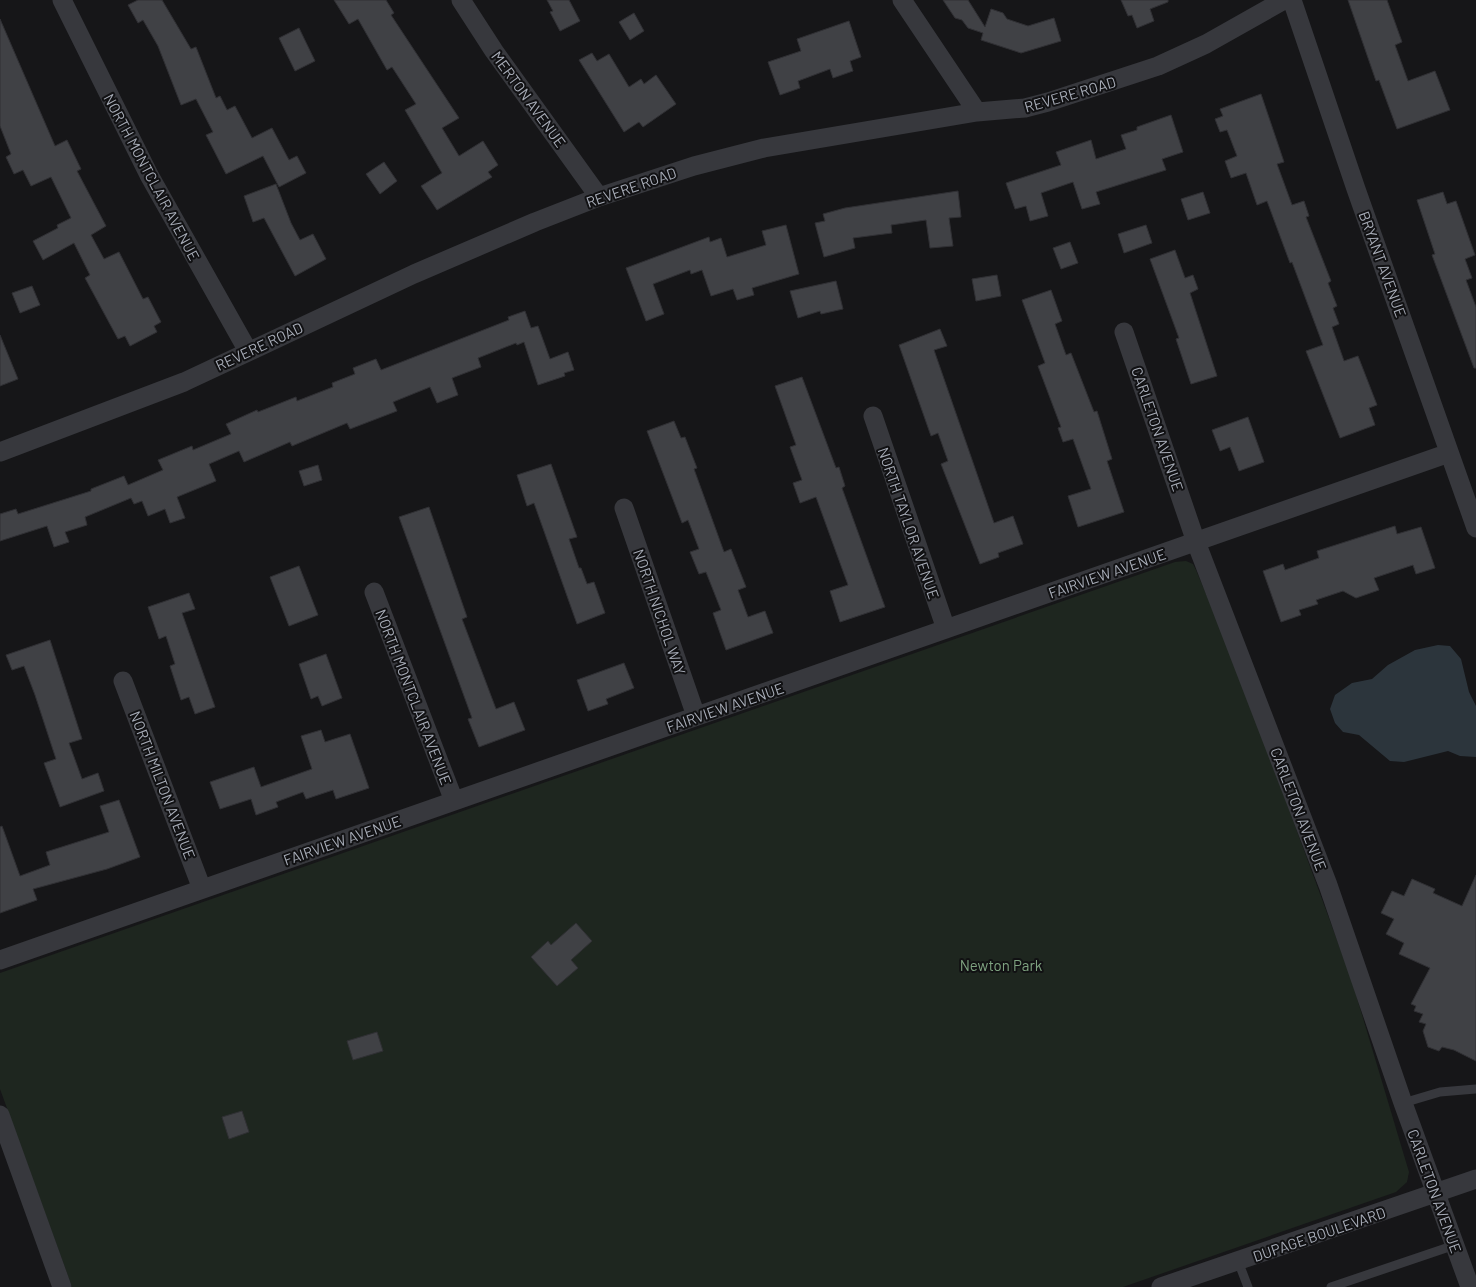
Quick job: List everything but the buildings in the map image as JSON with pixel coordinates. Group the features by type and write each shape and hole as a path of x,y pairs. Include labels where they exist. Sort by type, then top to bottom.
{"street":[{"name":"NORTH MONTCLAIR AVENUE","path":"62,0 148,176 248,351"},
{"name":"MERTON AVENUE","path":"461,0 494,52 599,198"},
{"path":"902,0 977,112"},
{"name":"REVERE ROAD","path":"0,452 184,382 466,252 535,222 599,198 694,166 764,148 977,112 1025,108 1048,102 1158,66 1206,44 1284,0"},
{"name":"BRYANT AVENUE","path":"1292,0 1476,528"},
{"name":"CARLETON AVENUE","path":"1124,332 1196,542 1328,885 1403,1103 1470,1287"},
{"name":"NORTH TAYLOR AVENUE","path":"873,416 946,629"},
{"name":"FAIRVIEW AVENUE","path":"0,960 1449,453"},
{"name":"NORTH NICHOL WAY","path":"624,508 696,716"},
{"name":"NORTH MONTCLAIR AVENUE","path":"374,592 454,801"},
{"name":"NORTH MILTON AVENUE","path":"123,681 202,889"},
{"path":"0,1115 62,1287"},
{"name":"DUPAGE BOULEVARD","path":"1172,1285 1476,1179"}],"lane":[{"path":"1403,1103 1440,1092 1476,1088"},
{"path":"1331,1287 1455,1245"},
{"path":"1238,1261 1248,1287"}],"green space":[{"name":"Newton Park","path":"1186,561 1193,564 1196,570 1234,660 1351,978 1409,1172 1407,1182 1396,1192 1123,1287 72,1287 0,1089 0,973 1175,562"}],"shaded area":[{"path":"1438,645 1450,646 1461,659 1469,692 1476,706 1476,757 1460,756 1448,751 1404,762 1390,761 1359,735 1343,732 1335,723 1330,709 1335,695 1352,683 1372,679 1388,665 1415,650"}]}
